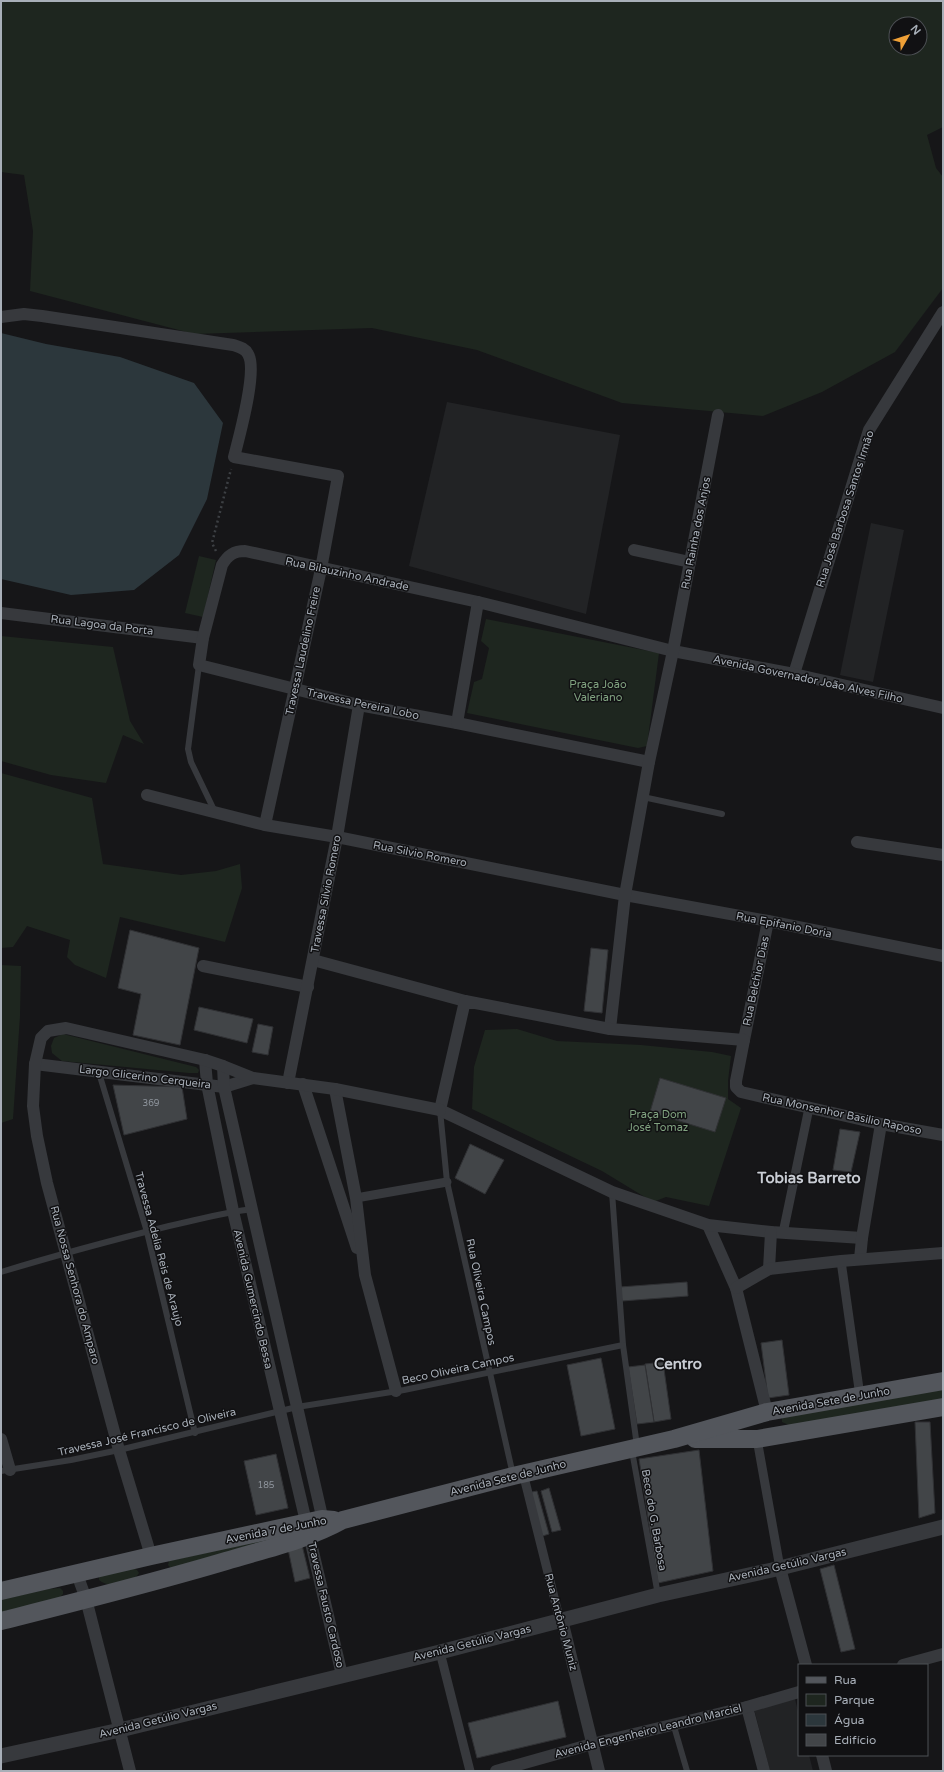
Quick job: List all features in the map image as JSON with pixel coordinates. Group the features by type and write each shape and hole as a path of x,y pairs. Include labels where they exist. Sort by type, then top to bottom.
{"main road":[{"name":"Avenida Sete de Junho","path":"343,1520 518,1474 674,1440 767,1412 943,1381"},
{"name":"Avenida Sete de Junho","path":"674,1440 757,1439 943,1407"},
{"name":"Avenida 7 de Junho","path":"1,1621 140,1586 316,1527 343,1520"},
{"name":"Avenida 7 de Junho","path":"1,1591 151,1556 316,1527"}],"street":[{"name":"Rua José Barbosa Santos Irmão","path":"794,674 869,430 943,312"},
{"path":"1,317 24,314 42,316 233,345 242,348 249,356 251,376 234,457"},
{"name":"Rua Rainha dos Anjos","path":"673,651 718,416"},
{"name":"Travessa Laudelino Freire","path":"234,457 338,476 321,569 265,825"},
{"path":"634,550 690,562"},
{"name":"Rua Bilauzinho Andrade","path":"222,565 227,557 233,552 245,551 321,569 478,602"},
{"path":"198,665 203,638 222,565"},
{"path":"610,1029 625,895 649,762 673,651 478,602 457,723 649,762"},
{"name":"Rua Lagoa da Porta","path":"1,612 203,638"},
{"name":"Avenida Governador João Alves Filho","path":"673,651 794,674 943,708"},
{"name":"Travessa Pereira Lobo","path":"198,665 359,705 457,723"},
{"name":"Travessa Silvio Romero","path":"288,1083 337,837 359,705"},
{"name":"Rua Silvio Romero","path":"147,795 265,825 337,837 625,895"},
{"path":"857,842 943,855"},
{"name":"Rua Epifanio Doria","path":"625,895 768,921 943,956"},
{"name":"Rua Belchior Dias","path":"744,1040 768,921"},
{"path":"313,960 465,1001 610,1029 744,1040"},
{"path":"203,966 308,987"},
{"path":"465,1001 440,1110 612,1192 708,1225 862,1238"},
{"name":"Largo Glicerino Cerqueira","path":"66,1028 204,1060 253,1078 335,1089 440,1110"},
{"name":"Rua Nossa Senhora do Amparo","path":"66,1028 53,1029 44,1033 41,1038 35,1064 34,1106 36,1136 47,1183 67,1252 119,1450 151,1556"},
{"name":"Rua Monsenhor Basilio Raposo","path":"744,1040 736,1081 736,1087 741,1092 881,1124 943,1135"},
{"name":"Avenida Gumercindo Bessa","path":"204,1060 207,1084 233,1211 279,1412 316,1527"},
{"name":"Largo Glicerino Cerqueira","path":"35,1064 99,1073 224,1087 253,1078"},
{"name":"Avenida Gumercindo Bessa","path":"223,1066 224,1087 297,1407 316,1527"},
{"path":"303,1084 366,1275 396,1391"},
{"path":"335,1089 356,1198 366,1275"},
{"path":"769,1269 809,1108"},
{"path":"860,1260 862,1238 881,1124"},
{"path":"356,1198 447,1182"},
{"path":"708,1225 736,1288 767,1412"},
{"path":"736,1288 769,1269 841,1261 943,1253"},
{"path":"841,1261 860,1396"},
{"path":"1,1439 6,1471"},
{"path":"757,1439 780,1568 806,1664"},
{"name":"Rua Antônio Muniz","path":"518,1474 558,1613 557,1621 599,1771"},
{"name":"Travessa Fausto Cardoso","path":"316,1527 342,1675"},
{"name":"Avenida Getúlio Vargas","path":"1,1756 120,1730 440,1652 658,1595 780,1568 943,1527"},
{"path":"77,1574 86,1599 130,1771"},
{"path":"440,1652 470,1771"},
{"path":"907,1664 943,1654"},
{"name":"Avenida Engenheiro Leandro Marciel","path":"496,1771 592,1744 674,1723 747,1707 798,1692"},
{"path":"747,1707 764,1771"},
{"path":"822,1756 826,1771"}],"lane":[{"path":"198,665 188,755 215,812"},
{"path":"643,797 722,814"},
{"name":"Travessa Adelia Reis de Araujo","path":"99,1073 147,1232 195,1433"},
{"name":"Rua Oliveira Campos","path":"440,1110 447,1182 489,1373 518,1474"},
{"name":"Beco do G. Barbosa","path":"612,1192 622,1345 634,1448 658,1595"},
{"path":"1,1272 67,1252 233,1211 253,1209"},
{"name":"Beco Oliveira Campos","path":"297,1407 396,1391 622,1345"},
{"name":"Travessa José Francisco de Oliveira","path":"6,1471 119,1450 195,1433 297,1407"},
{"path":"674,1723 687,1771"}],"path":[{"path":"222,565 212,543 234,457"}],"shaded area":[{"path":"447,402 620,435 586,614 409,566"},
{"path":"871,523 904,530 873,682 840,675"},
{"path":"795,1699 798,1711 798,1756 809,1756 813,1771 770,1771 754,1709"}],"green space":[{"path":"6,1 943,1 943,127 927,135 936,168 943,177 943,288 895,352 822,392 763,416 622,403 477,350 372,328 194,334 30,291 33,231 24,175 1,172 1,2"},
{"path":"199,556 216,560 203,617 185,613"},
{"name":"Praça João Valeriano","path":"486,619 659,653 647,746 638,748 467,713 474,682 482,679 489,648 481,641"},
{"path":"1,636 113,647 130,721 144,744 123,735 106,783 51,775 1,761"},
{"path":"1,773 92,798 103,864 181,875 216,871 240,864 242,888 225,942 120,917 106,978 75,965 67,957 70,940 27,926 13,947 1,948"},
{"path":"1,965 21,966 20,1016 13,1119 1,1123"},
{"name":"Praça Dom José Tomaz","path":"517,1029 557,1041 641,1045 712,1052 731,1056 728,1081 728,1099 741,1108 709,1206 666,1197 653,1202 602,1171 472,1109 474,1067 485,1030"},
{"path":"63,1034 196,1067 199,1070 198,1073 189,1073 62,1061 52,1053 51,1046 54,1038"},
{"path":"943,1385 943,1400 791,1426 782,1422 782,1418"},
{"path":"287,1535 171,1568 168,1565 169,1561"},
{"path":"130,1567 137,1570 139,1573 131,1580 114,1585 103,1583 99,1580 99,1576"},
{"path":"60,1588 63,1591 63,1594 59,1598 1,1613 1,1600 48,1589"}],"water":[{"path":"1,333 46,344 120,357 194,383 223,423 207,499 179,555 134,590 71,595 1,579"}],"building":[{"path":"130,930 199,948 180,1045 133,1035 141,994 118,988"},
{"path":"591,948 608,950 602,1013 584,1011"},
{"path":"199,1007 253,1019 247,1043 194,1030"},
{"path":"258,1024 273,1027 268,1055 252,1052"},
{"path":"660,1078 726,1098 715,1132 650,1112"},
{"path":"113,1085 182,1087 187,1119 124,1135"},
{"path":"840,1129 860,1132 851,1172 833,1170"},
{"path":"470,1144 504,1160 485,1194 455,1178"},
{"path":"687,1282 688,1296 622,1301 620,1287"},
{"path":"782,1340 789,1395 768,1398 761,1343"},
{"path":"601,1358 615,1429 581,1436 567,1365"},
{"path":"663,1362 671,1419 654,1422 645,1364"},
{"path":"645,1365 654,1422 637,1424 628,1367"},
{"path":"915,1422 930,1422 935,1513 919,1518"},
{"path":"699,1450 713,1571 658,1583 639,1459"},
{"path":"276,1454 288,1508 256,1515 244,1461"},
{"path":"549,1488 561,1530 552,1532 541,1491"},
{"path":"537,1491 549,1534 539,1537 527,1493"},
{"path":"302,1545 310,1578 295,1582 288,1549"},
{"path":"834,1565 855,1649 841,1652 820,1569"},
{"path":"558,1701 566,1737 477,1758 468,1723"}],"district":[{"name":"Tobias Barreto","path":"809,1178"},
{"name":"Centro","path":"678,1364"}]}
